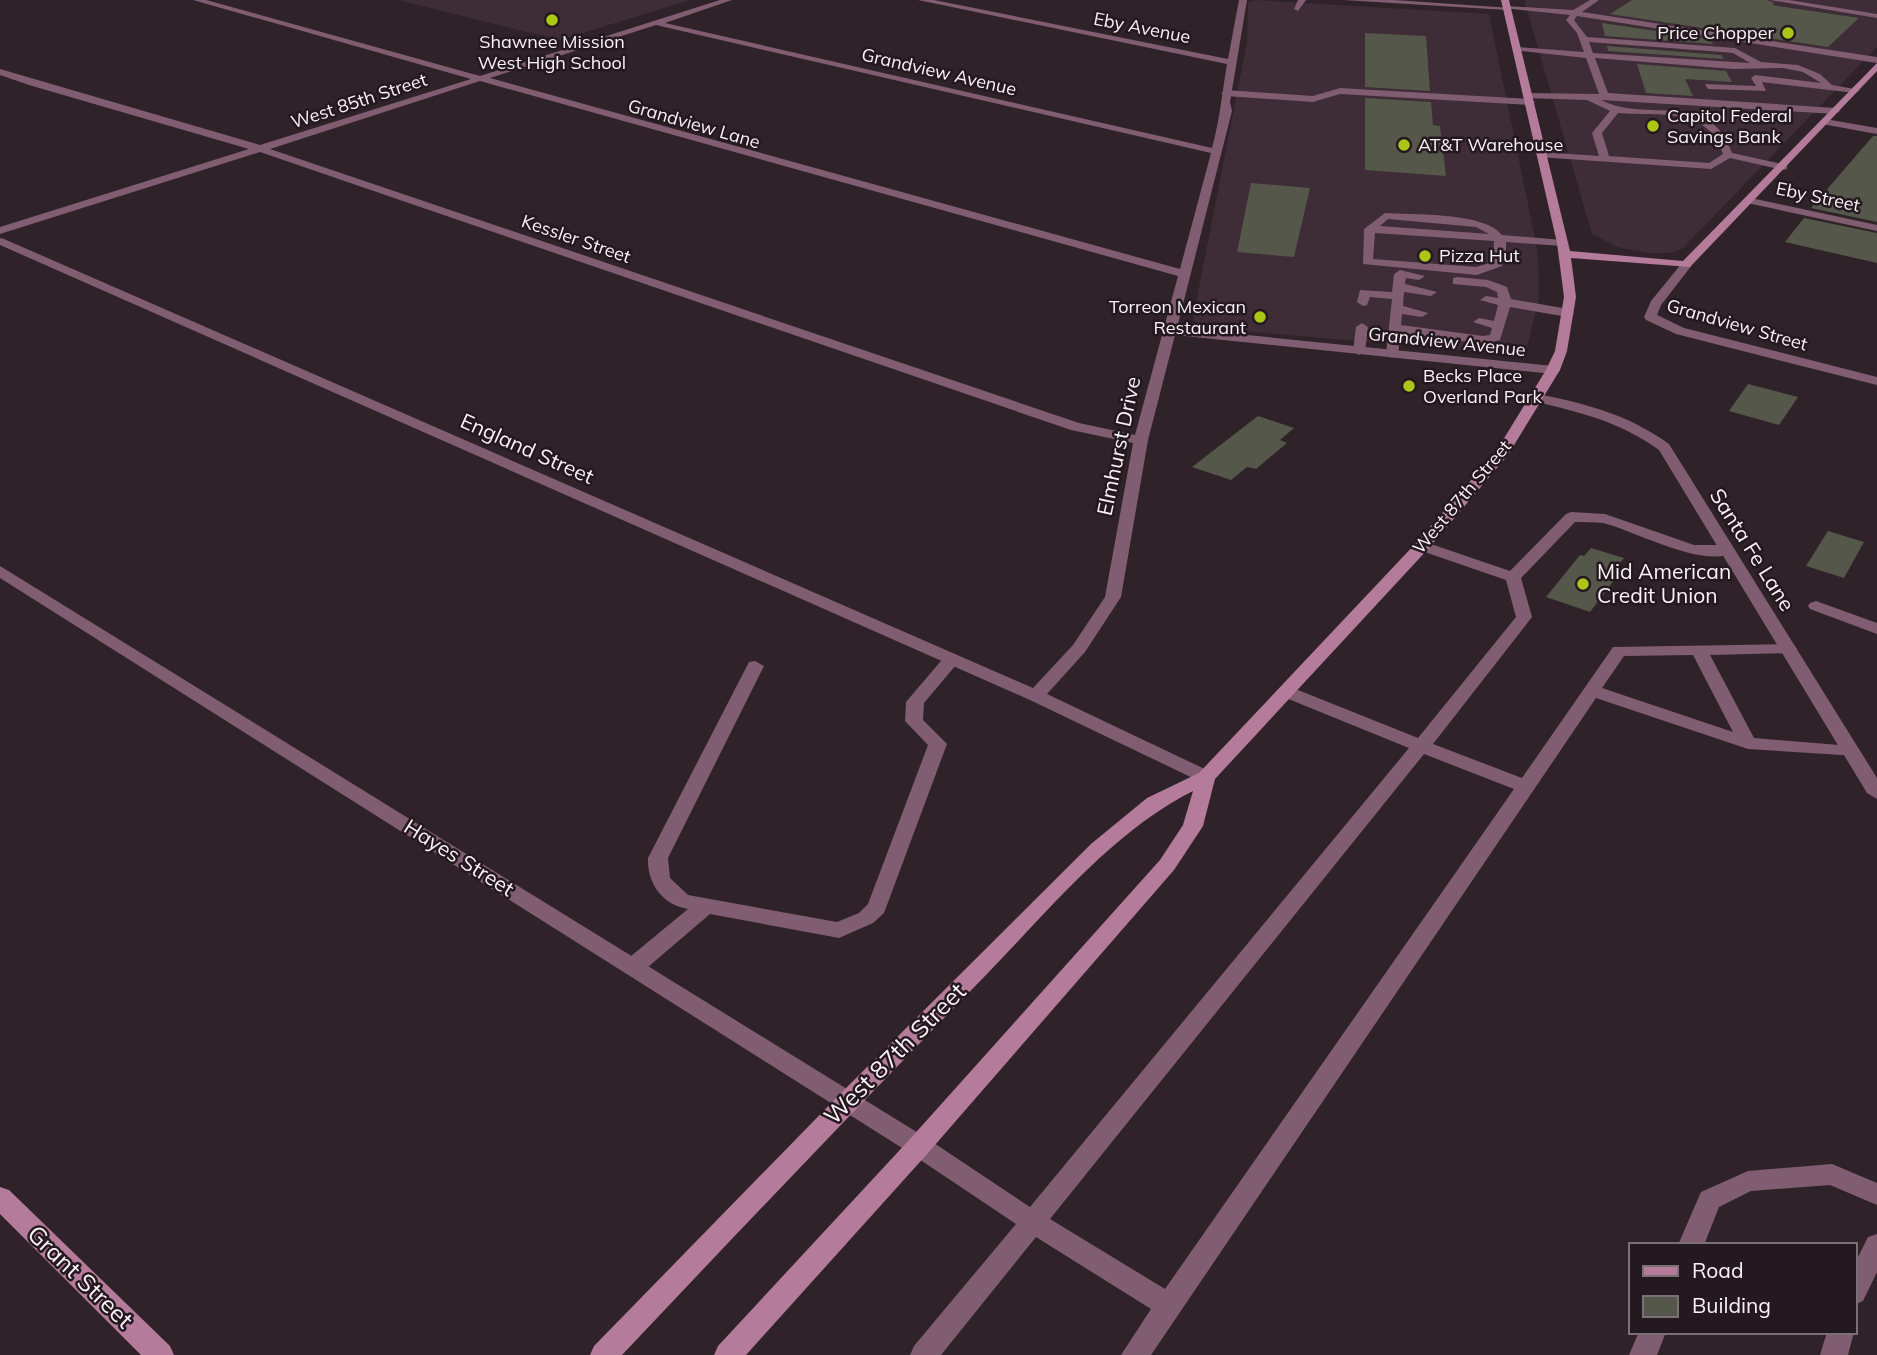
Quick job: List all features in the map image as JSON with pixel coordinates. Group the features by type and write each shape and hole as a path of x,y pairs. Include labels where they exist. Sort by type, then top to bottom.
{"main road":[{"name":"West 87th Street","path":"604,1355 848,1101 1098,849 1154,803 1206,776 1422,546 1501,455 1553,370 1570,297 1564,249 1506,4"},
{"path":"1564,249 1686,265 1751,201 1877,66"},
{"name":"West 87th Street","path":"728,1355 919,1146 1167,865 1193,826 1206,776"},
{"name":"Grant Street","path":"0,1198 160,1355"}],"street":[{"name":"Grandview Lane","path":"197,0 1184,274"},
{"name":"West 85th Street","path":"0,231 728,0"},
{"name":"Eby Avenue","path":"922,0 1232,62"},
{"name":"Elmhurst Drive","path":"1036,696 1079,648 1113,597 1141,440 1227,110 1227,93 1243,0"},
{"path":"1298,9 1302,0"},
{"path":"1348,0 1506,4 1877,60"},
{"path":"1595,0 1575,13 1570,20 1583,39 1604,96"},
{"path":"1774,0 1877,16"},
{"name":"Grandview Avenue","path":"656,23 1161,141 1215,151"},
{"path":"1583,39 1722,49 1757,63"},
{"path":"1517,50 1733,66 1757,63 1804,68 1828,84"},
{"name":"Kessler Street","path":"0,72 69,95 204,130 1076,427 1141,440"},
{"path":"1708,86 1763,89 1755,78 1828,84 1855,90"},
{"path":"1227,93 1313,99 1340,91 1529,99 1591,99 1604,96 1835,111"},
{"path":"1591,99 1615,110 1672,112 1697,117 1716,128 1726,142 1728,155"},
{"path":"1605,160 1597,133 1615,110"},
{"path":"1825,122 1877,131"},
{"path":"1542,155 1711,166 1728,155 1783,167"},
{"name":"Eby Street","path":"1751,201 1877,228"},
{"path":"1500,239 1503,252 1497,264 1477,271 1367,262 1370,229 1500,239 1564,249"},
{"name":"England Street","path":"0,241 1036,696"},
{"name":"Grandview Street","path":"1686,265 1655,304 1650,317 1680,331 1877,381"},
{"path":"1392,354 1400,274 1488,284 1503,290 1505,302 1496,337 1483,340 1395,328"},
{"path":"1363,302 1364,293 1397,298 1431,292"},
{"path":"1397,298 1422,313"},
{"path":"1486,300 1568,313"},
{"path":"1479,322 1500,326"},
{"path":"1359,351 1362,327"},
{"name":"Grandview Avenue","path":"1169,331 1553,370"},
{"name":"Santa Fe Lane","path":"1537,398 1595,409 1642,429 1664,447 1876,791"},
{"path":"1513,577 1571,517 1605,519 1692,550 1727,550"},
{"path":"1422,546 1513,577"},
{"name":"Hayes Street","path":"0,571 848,1101 1033,1222 1169,1306"},
{"path":"925,1355 1524,617 1513,577"},
{"path":"1816,607 1877,629"},
{"path":"1135,1355 1619,651 1788,649"},
{"path":"1699,650 1748,743"},
{"path":"755,666 658,858 657,872 664,889 682,901 839,930 866,918 877,908 938,744 914,721 915,702 952,659"},
{"path":"1592,691 1748,743 1852,752"},
{"path":"1287,692 1526,787"},
{"path":"1036,696 1206,776"},
{"path":"633,967 706,905"},
{"path":"1692,1243 1710,1200 1748,1181 1832,1174 1877,1194"},
{"path":"1856,1289 1877,1245"},
{"path":"1643,1355 1652,1334"},
{"path":"1833,1355 1840,1334"}],"shaded area":[{"name":"Shawnee Mission West High School","path":"398,0 690,0 560,40"},
{"path":"1255,0 1489,14 1538,253 1539,299 1527,347 1513,353 1494,353 1218,329 1195,322 1193,318 1247,42 1248,3"},
{"path":"1524,0 1877,0 1877,47 1682,249 1670,253 1648,253 1617,247 1592,234"}],"building":[{"name":"Price Chopper","path":"1632,0 1767,0 1774,3 1772,5 1859,18 1828,47 1610,14"},
{"path":"1602,23 1710,39 1713,44 1605,36"},
{"path":"1365,33 1426,36 1430,91 1365,87"},
{"path":"1607,46 1721,55 1724,59 1608,51"},
{"path":"1637,64 1726,71 1732,82 1685,79 1693,96 1646,93"},
{"name":"AT&T Warehouse","path":"1365,98 1431,102 1433,125 1440,126 1446,176 1365,170"},
{"path":"1873,136 1877,136 1877,222 1811,208"},
{"path":"1251,183 1310,188 1294,257 1237,252"},
{"path":"1804,218 1877,233 1877,263 1785,242"},
{"path":"1748,384 1798,397 1779,425 1729,411"},
{"path":"1258,416 1294,428 1280,440 1287,443 1256,469 1247,467 1231,480 1192,467"},
{"path":"1828,531 1864,542 1844,578 1806,566"},
{"name":"Mid American Credit Union","path":"1591,548 1624,558 1615,569 1621,571 1590,612 1546,597 1580,555 1584,556"}],"place":[{"name":"Shawnee Mission West High School","path":"552,20"},
{"name":"Price Chopper","path":"1788,33"},
{"name":"Capitol Federal Savings Bank","path":"1653,126"},
{"name":"AT&T Warehouse","path":"1404,145"},
{"name":"Pizza Hut","path":"1425,256"},
{"name":"Torreon Mexican Restaurant","path":"1260,317"},
{"name":"Becks Place Overland Park","path":"1409,386"},
{"name":"Mid American Credit Union","path":"1583,584"}]}
